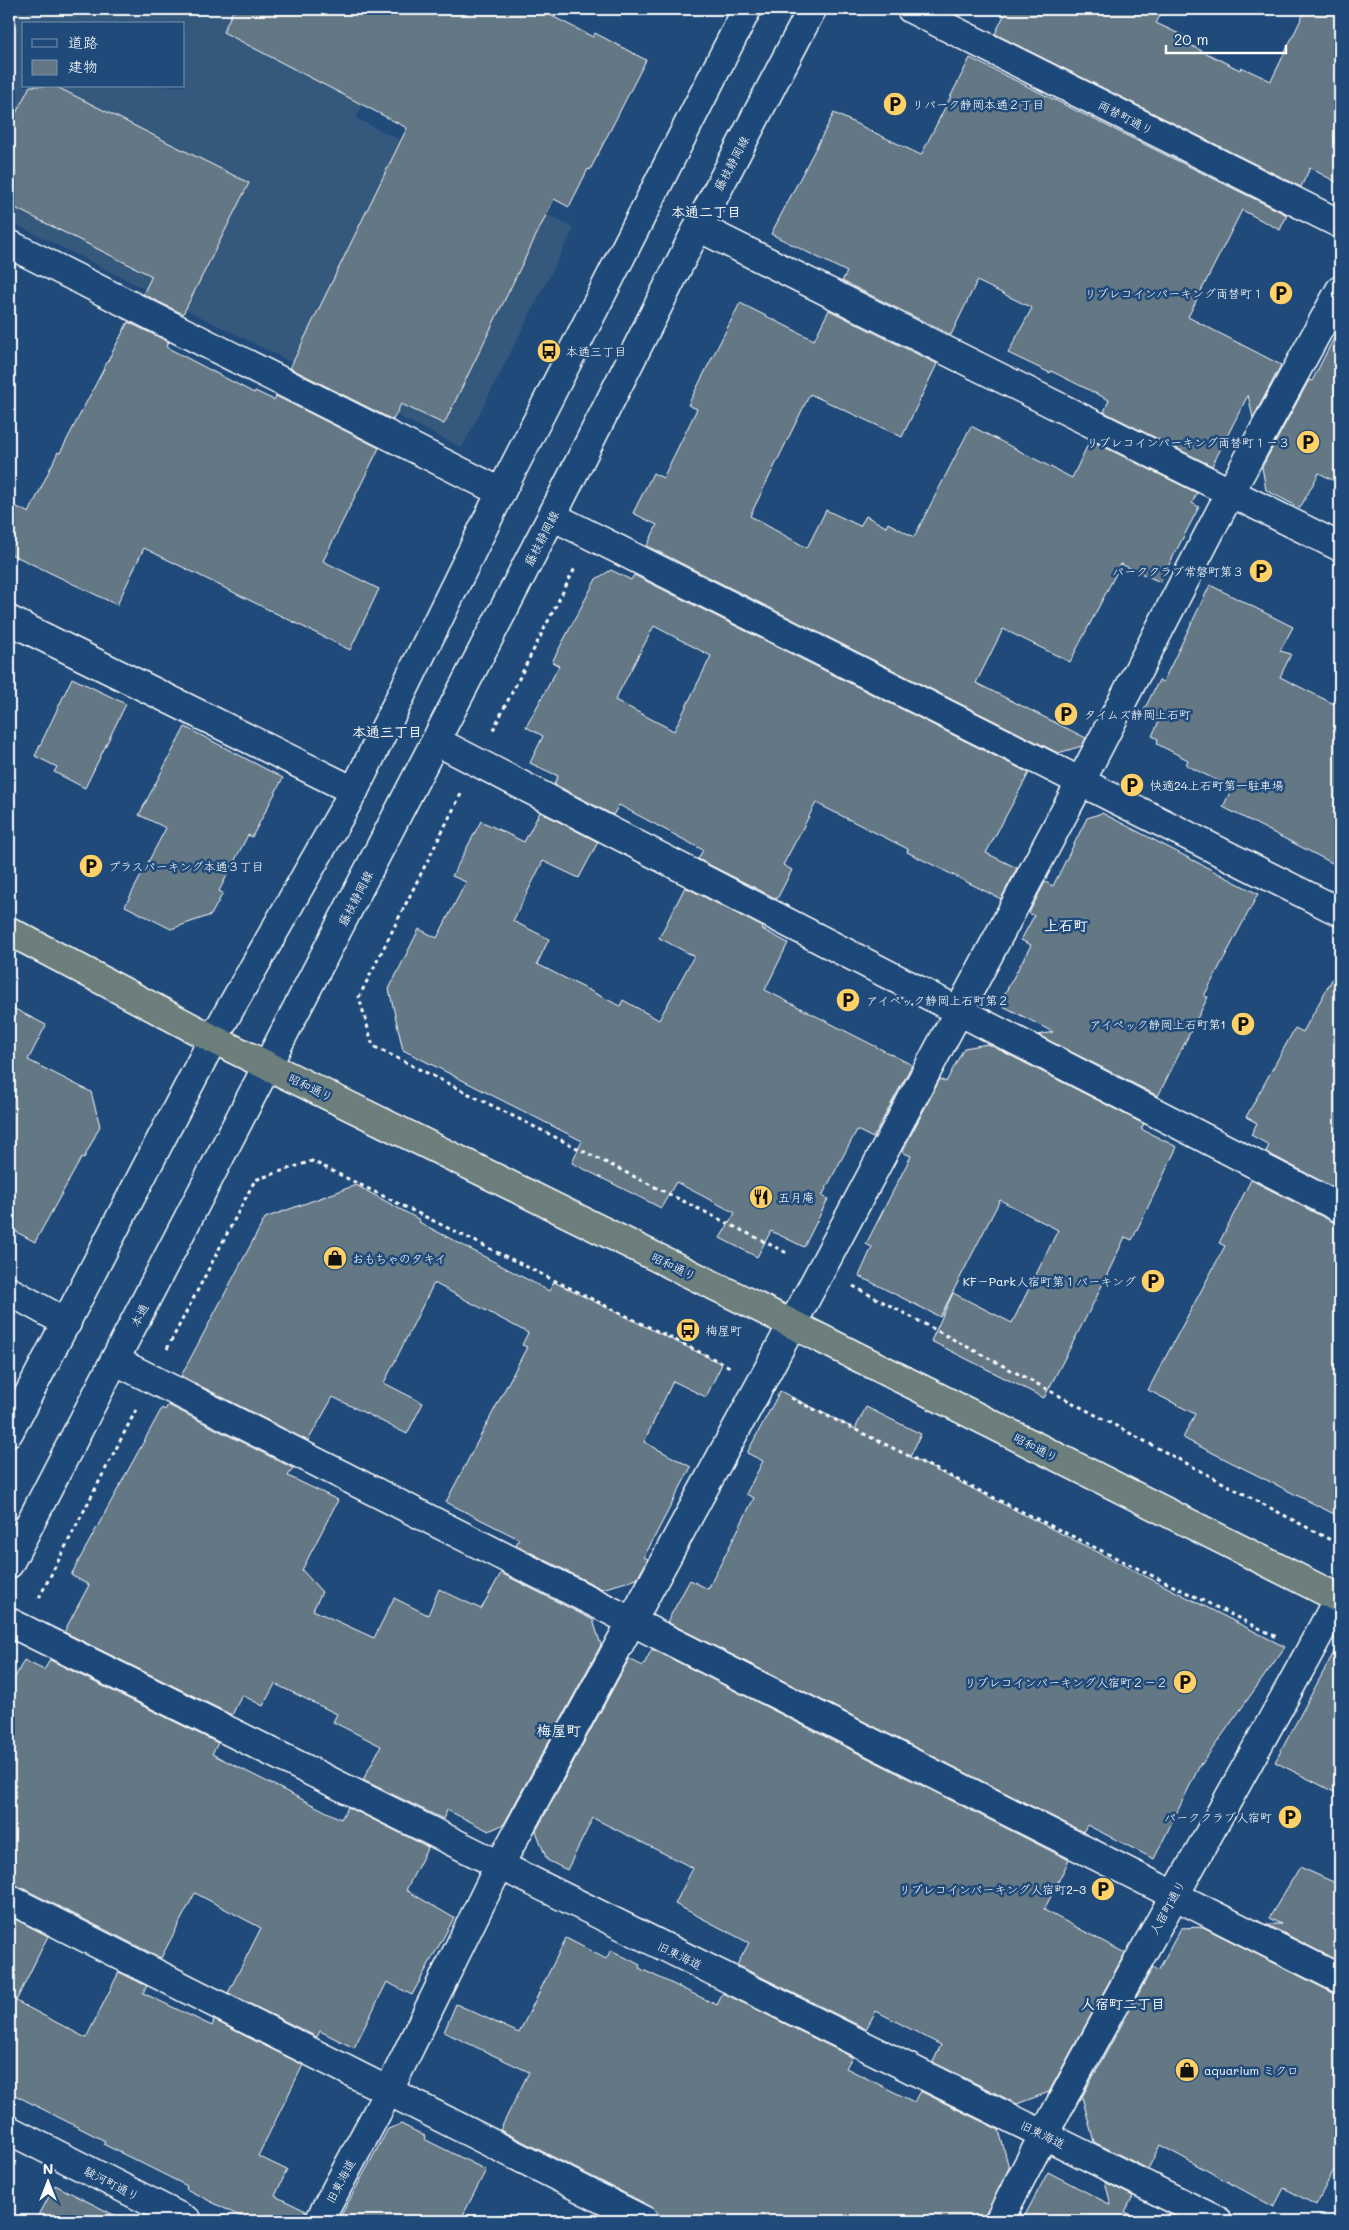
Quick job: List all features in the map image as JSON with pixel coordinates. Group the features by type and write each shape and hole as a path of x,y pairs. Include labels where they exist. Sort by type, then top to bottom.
{"highway":[{"name":"昭和通り","path":"9,931 213,1039 792,1324 1340,1597"}],"street":[{"path":"9,1432 213,1039 354,791 501,492 747,9"},
{"name":"藤枝静岡線","path":"268,1066 552,516 698,227 812,9"},
{"name":"両替町通り","path":"911,9 1340,224"},
{"path":"698,227 1340,547"},
{"path":"9,244 501,492"},
{"path":"9,1622 499,1866 792,1324 956,1010 1080,781 1231,491 1340,290"},
{"path":"552,516 1340,912"},
{"path":"9,620 354,791"},
{"path":"436,741 1340,1208"},
{"name":"本通","path":"9,1564 268,1066"},
{"path":"9,1291 67,1323"},
{"path":"116,1361 1340,1979"},
{"name":"人宿町通り","path":"999,2221 1043,2134 1174,1894 1340,1597"},
{"name":"旧東海道","path":"319,2221 388,2092 499,1866 1218,2221"},
{"path":"9,1899 645,2221"},
{"name":"駿河町通り","path":"9,2130 188,2221"}],"path":[{"path":"489,738 579,560"},
{"path":"462,792 358,997 373,1046 820,1269 1340,1545"},
{"path":"312,1161 1309,1652"}],"shaded area":[{"path":"9,9 325,9 393,43 356,118 574,228 462,448 9,221"}],"building":[{"path":"234,9 538,9 593,37 595,33 646,60 569,207 554,199 444,424 401,404 393,420 290,368 407,128 223,32"},
{"path":"1007,9 1164,9 1156,23 1188,38 1186,43 1240,70 1241,67 1271,81 1306,9 1340,9 1340,184 1310,168 1301,187 995,34"},
{"path":"970,58 1287,215 1280,230 1242,210 1188,317 1281,365 1253,418 1248,395 1212,466 1104,412 1109,400 1051,371 1050,373 1008,353 1032,308 977,281 951,335 842,281 847,272 771,234 834,113 921,155"},
{"path":"29,88 59,88 249,183 183,314 143,294 152,276 9,205 9,127"},
{"path":"740,303 814,340 829,310 937,364 902,437 810,394 750,516 807,548 826,510 860,526 866,516 886,527 888,523 914,537 971,426 1072,478 1090,440 1197,493 1192,503 1199,507 1160,582 1121,564 1070,662 1003,629 976,683 1086,738 1082,746 1058,753 647,546 657,525 633,513 653,473 663,478 697,409 688,405"},
{"path":"128,322 169,342 166,347 254,393 255,391 274,400 276,396 379,448 323,561 379,589 350,650 144,548 117,605 9,553 9,503 29,513 58,452 60,453"},
{"path":"1340,326 1340,484 1319,473 1300,508 1266,490 1262,467 1309,380 1312,381"},
{"path":"611,570 631,580 634,575 1029,773 986,853 1017,868 1001,899 907,852 908,849 816,803 783,865 792,870 777,899 698,859 703,850 619,805 613,815 554,784 558,776 530,763 543,736 526,727 559,666 552,662 596,579","holes":["654,626 711,656 674,731 615,700"]},
{"path":"1210,585 1293,627 1280,651 1291,654 1280,677 1340,707 1340,867 1223,807 1232,788 1186,765 1188,760 1157,744 1158,739 1152,736 1160,719 1144,710 1159,680 1163,682"},
{"path":"72,678 126,704 85,788 54,772 57,767 35,756"},
{"path":"185,727 283,778 252,837 248,835 219,891 223,893 211,915 171,929 125,906 166,828 139,815"},
{"path":"540,812 598,842 579,878 543,861 513,921 549,939 537,964 620,1006 623,1000 659,1020 694,956 659,938 685,887 763,927 762,929 788,943 765,990 912,1065 873,1138 857,1130 822,1196 828,1199 804,1247 771,1231 757,1257 720,1238 735,1213 676,1182 661,1208 572,1163 582,1141 403,1050 389,989 419,929 437,938 466,882 452,876 481,821 524,842"},
{"path":"1102,813 1258,894 1204,996 1208,997 1158,1096 1038,1035 1053,1032 999,1004 1031,945 1021,940 1034,916 1029,913 1045,882 1053,886 1087,818"},
{"path":"1340,965 1340,1191 1266,1152 1269,1145 1251,1135 1257,1123 1246,1117 1295,1028 1303,1032"},
{"path":"9,1006 46,1025 28,1060 91,1092 100,1126 84,1158 82,1157 35,1242 9,1228"},
{"path":"988,1044 1144,1124 1141,1129 1177,1147 1132,1240 1125,1237 1095,1300 1044,1398 931,1341 953,1293 1012,1323 1058,1230 1000,1200 940,1317 859,1276 872,1247 866,1244 911,1156 902,1152 940,1079 946,1082 964,1048"},
{"path":"1251,1180 1340,1224 1340,1517 1183,1438 1195,1414 1148,1390 1225,1246 1219,1243"},
{"path":"356,1185 420,1220 419,1222 549,1291 554,1282 722,1364 706,1397 673,1381 644,1442 691,1467 644,1557 648,1559 637,1579 602,1589 516,1545 519,1539 446,1502 527,1347 522,1345 528,1333 434,1283 384,1383 423,1403 407,1434 333,1397 308,1441 181,1376 265,1218"},
{"path":"780,1391 855,1429 866,1407 921,1434 910,1457 1285,1647 1201,1765 1201,1763 1154,1859 1087,1825 1083,1832 667,1622 690,1580 708,1589 754,1498 746,1494 763,1461 747,1453"},
{"path":"168,1405 293,1468 288,1476 338,1500 302,1570 322,1592 313,1610 374,1638 394,1598 428,1615 439,1589 481,1609 501,1573 593,1620 601,1645 504,1824 489,1831 447,1810 443,1819 363,1780 381,1746 333,1722 337,1714 275,1684 263,1706 242,1695 232,1715 64,1632 89,1585 71,1575 162,1408 165,1410"},
{"path":"1340,1641 1340,1795 1275,1762"},
{"path":"652,1649 1069,1860 1044,1910 1125,1953 1049,2092 1017,2104 933,2062 941,2045 876,2011 866,2029 737,1965 749,1943 675,1904 693,1868 593,1818 567,1870 547,1860 536,1831 629,1659 643,1666"},
{"path":"24,1660 44,1670 50,1660 218,1743 212,1754 341,1819 348,1807 428,1847 406,1890 454,1918 412,1995 387,1982 354,2048 320,2031 317,2037 228,1993 261,1928 195,1893 161,1958 9,1883 9,1689"},
{"path":"1300,1867 1340,1885 1340,1962 1266,1924 1281,1924 1269,1918"},
{"path":"9,1916 48,1936 16,2001 86,2038 119,1972 147,1986 143,1993 212,2026 214,2020 303,2065 258,2156 287,2170 275,2196 306,2211 303,2221 249,2221 186,2189 187,2186 103,2144 105,2141 9,2092"},
{"path":"1203,1927 1340,1995 1340,2158 1316,2205 1284,2188 1274,2207 1160,2145 1148,2169 1094,2142 1082,2097 1153,1967 1158,1971 1181,1928"},
{"path":"566,1938 606,1959 611,1950 640,1965 639,1968 717,2005 723,1993 852,2057 846,2068 914,2102 920,2091 999,2130 1009,2168 983,2221 671,2221 659,2215 652,2207 500,2130 529,2072 444,2032 456,2004 519,2033"},
{"path":"401,2124 425,2136 424,2139 486,2170 460,2221 338,2221 388,2129"},
{"path":"1048,2172 1111,2205 1105,2182 1133,2196 1125,2212 1142,2221 1016,2221 1021,2212 1023,2219"},
{"path":"55,2185 126,2221 36,2221"}],"place":[{"name":"リパーク静岡本通２丁目","path":"895,104"},
{"name":"リブレコインパーキング両替町１","path":"1281,293"},
{"name":"本通三丁目","path":"549,351"},
{"name":"リブレコインパーキング両替町１－３","path":"1308,442"},
{"name":"パーククラブ常磐町第３","path":"1261,571"},
{"name":"タイムズ静岡上石町","path":"1066,714"},
{"name":"快適24上石町第一駐車場","path":"1132,785"},
{"name":"プラスパーキング本通３丁目","path":"91,866"},
{"name":"アイペック静岡上石町第２","path":"848,1000"},
{"name":"アイペック静岡上石町第1","path":"1243,1024"},
{"name":"五月庵","path":"761,1197"},
{"name":"おもちゃのタキイ","path":"335,1258"},
{"name":"KF－Park人宿町第１パーキング","path":"1153,1281"},
{"name":"梅屋町","path":"688,1330"},
{"name":"リブレコインパーキング人宿町２－２","path":"1185,1682"},
{"name":"パーククラブ人宿町","path":"1290,1817"},
{"name":"リブレコインパーキング人宿町2‐3","path":"1103,1889"},
{"name":"aquarium ミクロ","path":"1187,2070"}],"district":[{"name":"本通二丁目","path":"706,211"},
{"name":"本通三丁目","path":"387,731"},
{"name":"上石町","path":"1066,925"},
{"name":"梅屋町","path":"559,1730"},
{"name":"人宿町二丁目","path":"1123,2003"}]}
